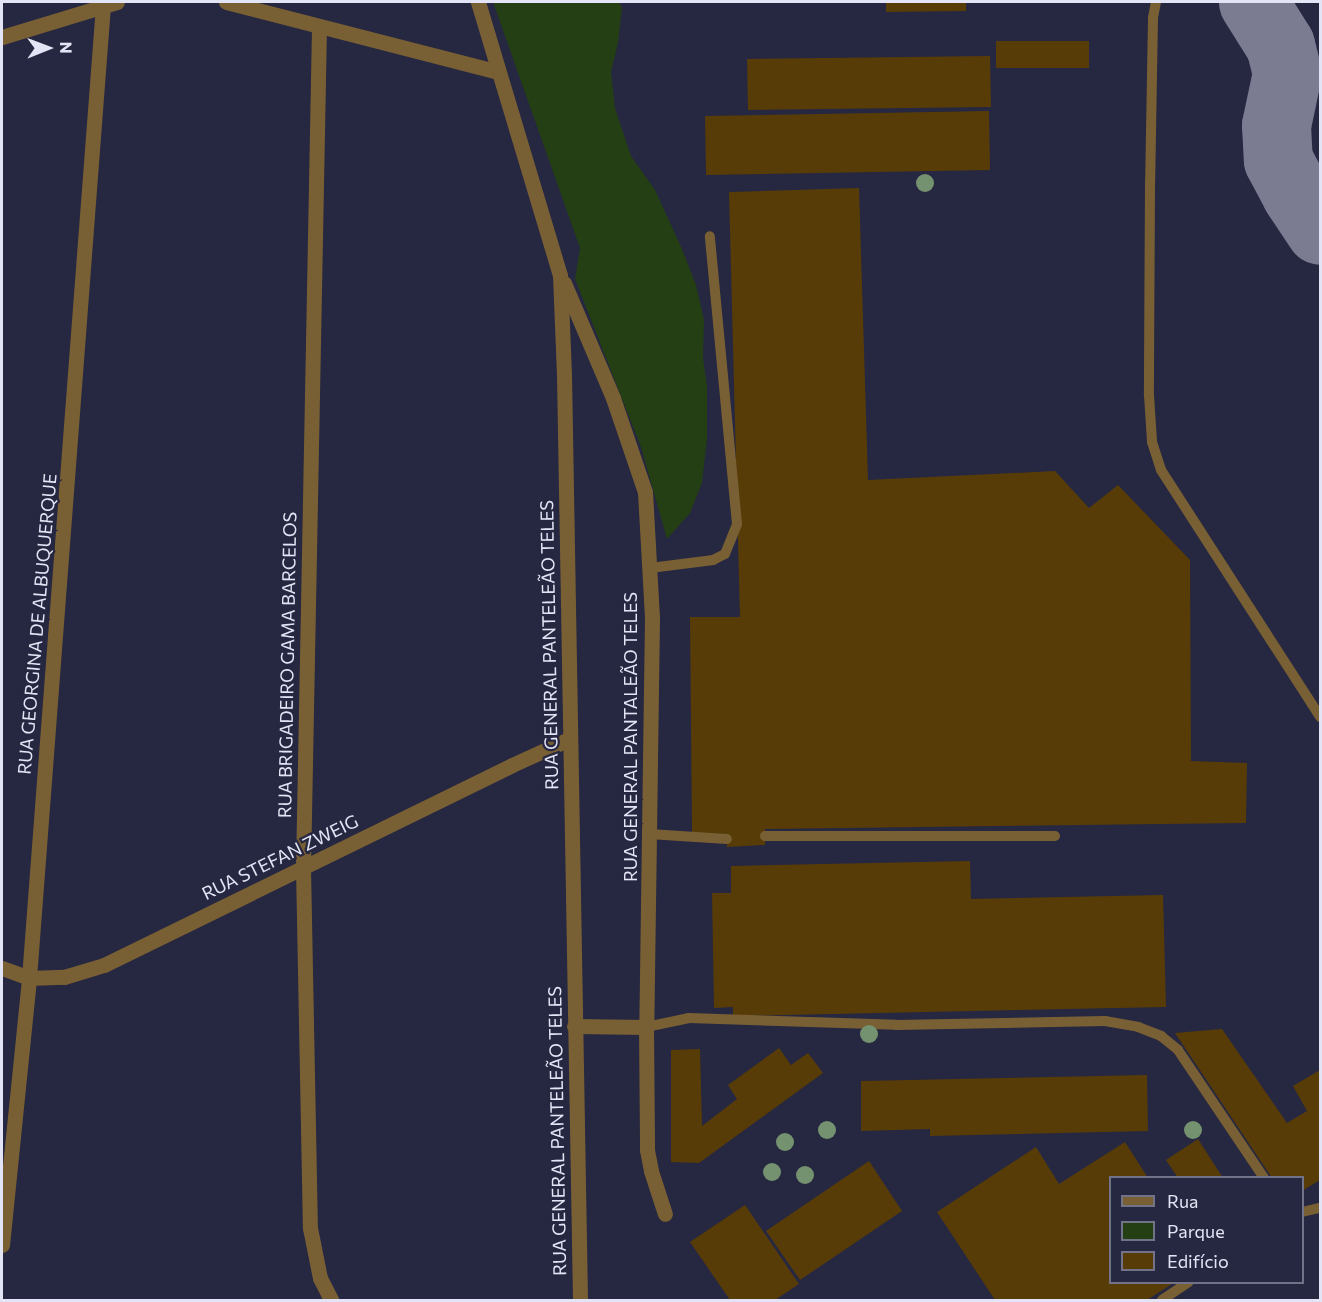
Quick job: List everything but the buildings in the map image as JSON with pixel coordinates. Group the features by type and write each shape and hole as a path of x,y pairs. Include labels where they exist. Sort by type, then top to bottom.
{"street":[{"path":"226,2 498,72"},
{"name":"RUA GENERAL PANTELEÃO TELES","path":"478,2 560,275 564,374 580,1300"},
{"path":"2,37 110,4"},
{"name":"RUA GEORGINA DE ALBUQUERQUE","path":"2,1245 29,978 110,4"},
{"name":"RUA BRIGADEIRO GAMA BARCELOS","path":"319,27 303,867 310,1228 320,1278 331,1300"},
{"name":"RUA GENERAL PANTALEÃO TELES","path":"560,275 614,398 645,492 652,618 646,1027 647,1150 651,1171 665,1214"},
{"name":"RUA STEFAN ZWEIG","path":"2,968 29,978 64,977 104,965 569,739"},
{"path":"574,1026 646,1027"}],"lane":[{"path":"1156,2 1153,18 1149,195 1149,396 1152,442 1161,470 1320,717"},
{"path":"650,568 713,560 725,554 737,524 710,236"},
{"path":"649,834 727,838"},
{"path":"765,836 1055,836"},
{"path":"646,1027 689,1018 896,1025 1105,1021 1138,1027 1161,1036 1178,1050 1263,1176"},
{"path":"1304,1212 1320,1208"},
{"path":"1162,1300 1186,1284"}],"green space":[{"path":"493,2 619,2 622,8 618,43 611,72 615,108 631,156 655,190 682,249 696,285 704,320 703,358 707,387 707,439 702,483 690,513 667,539 641,447 575,279 580,248"}],"taxiway":[{"path":"1253,2 1280,45 1287,73 1276,125 1278,160 1296,194 1320,230"}]}
